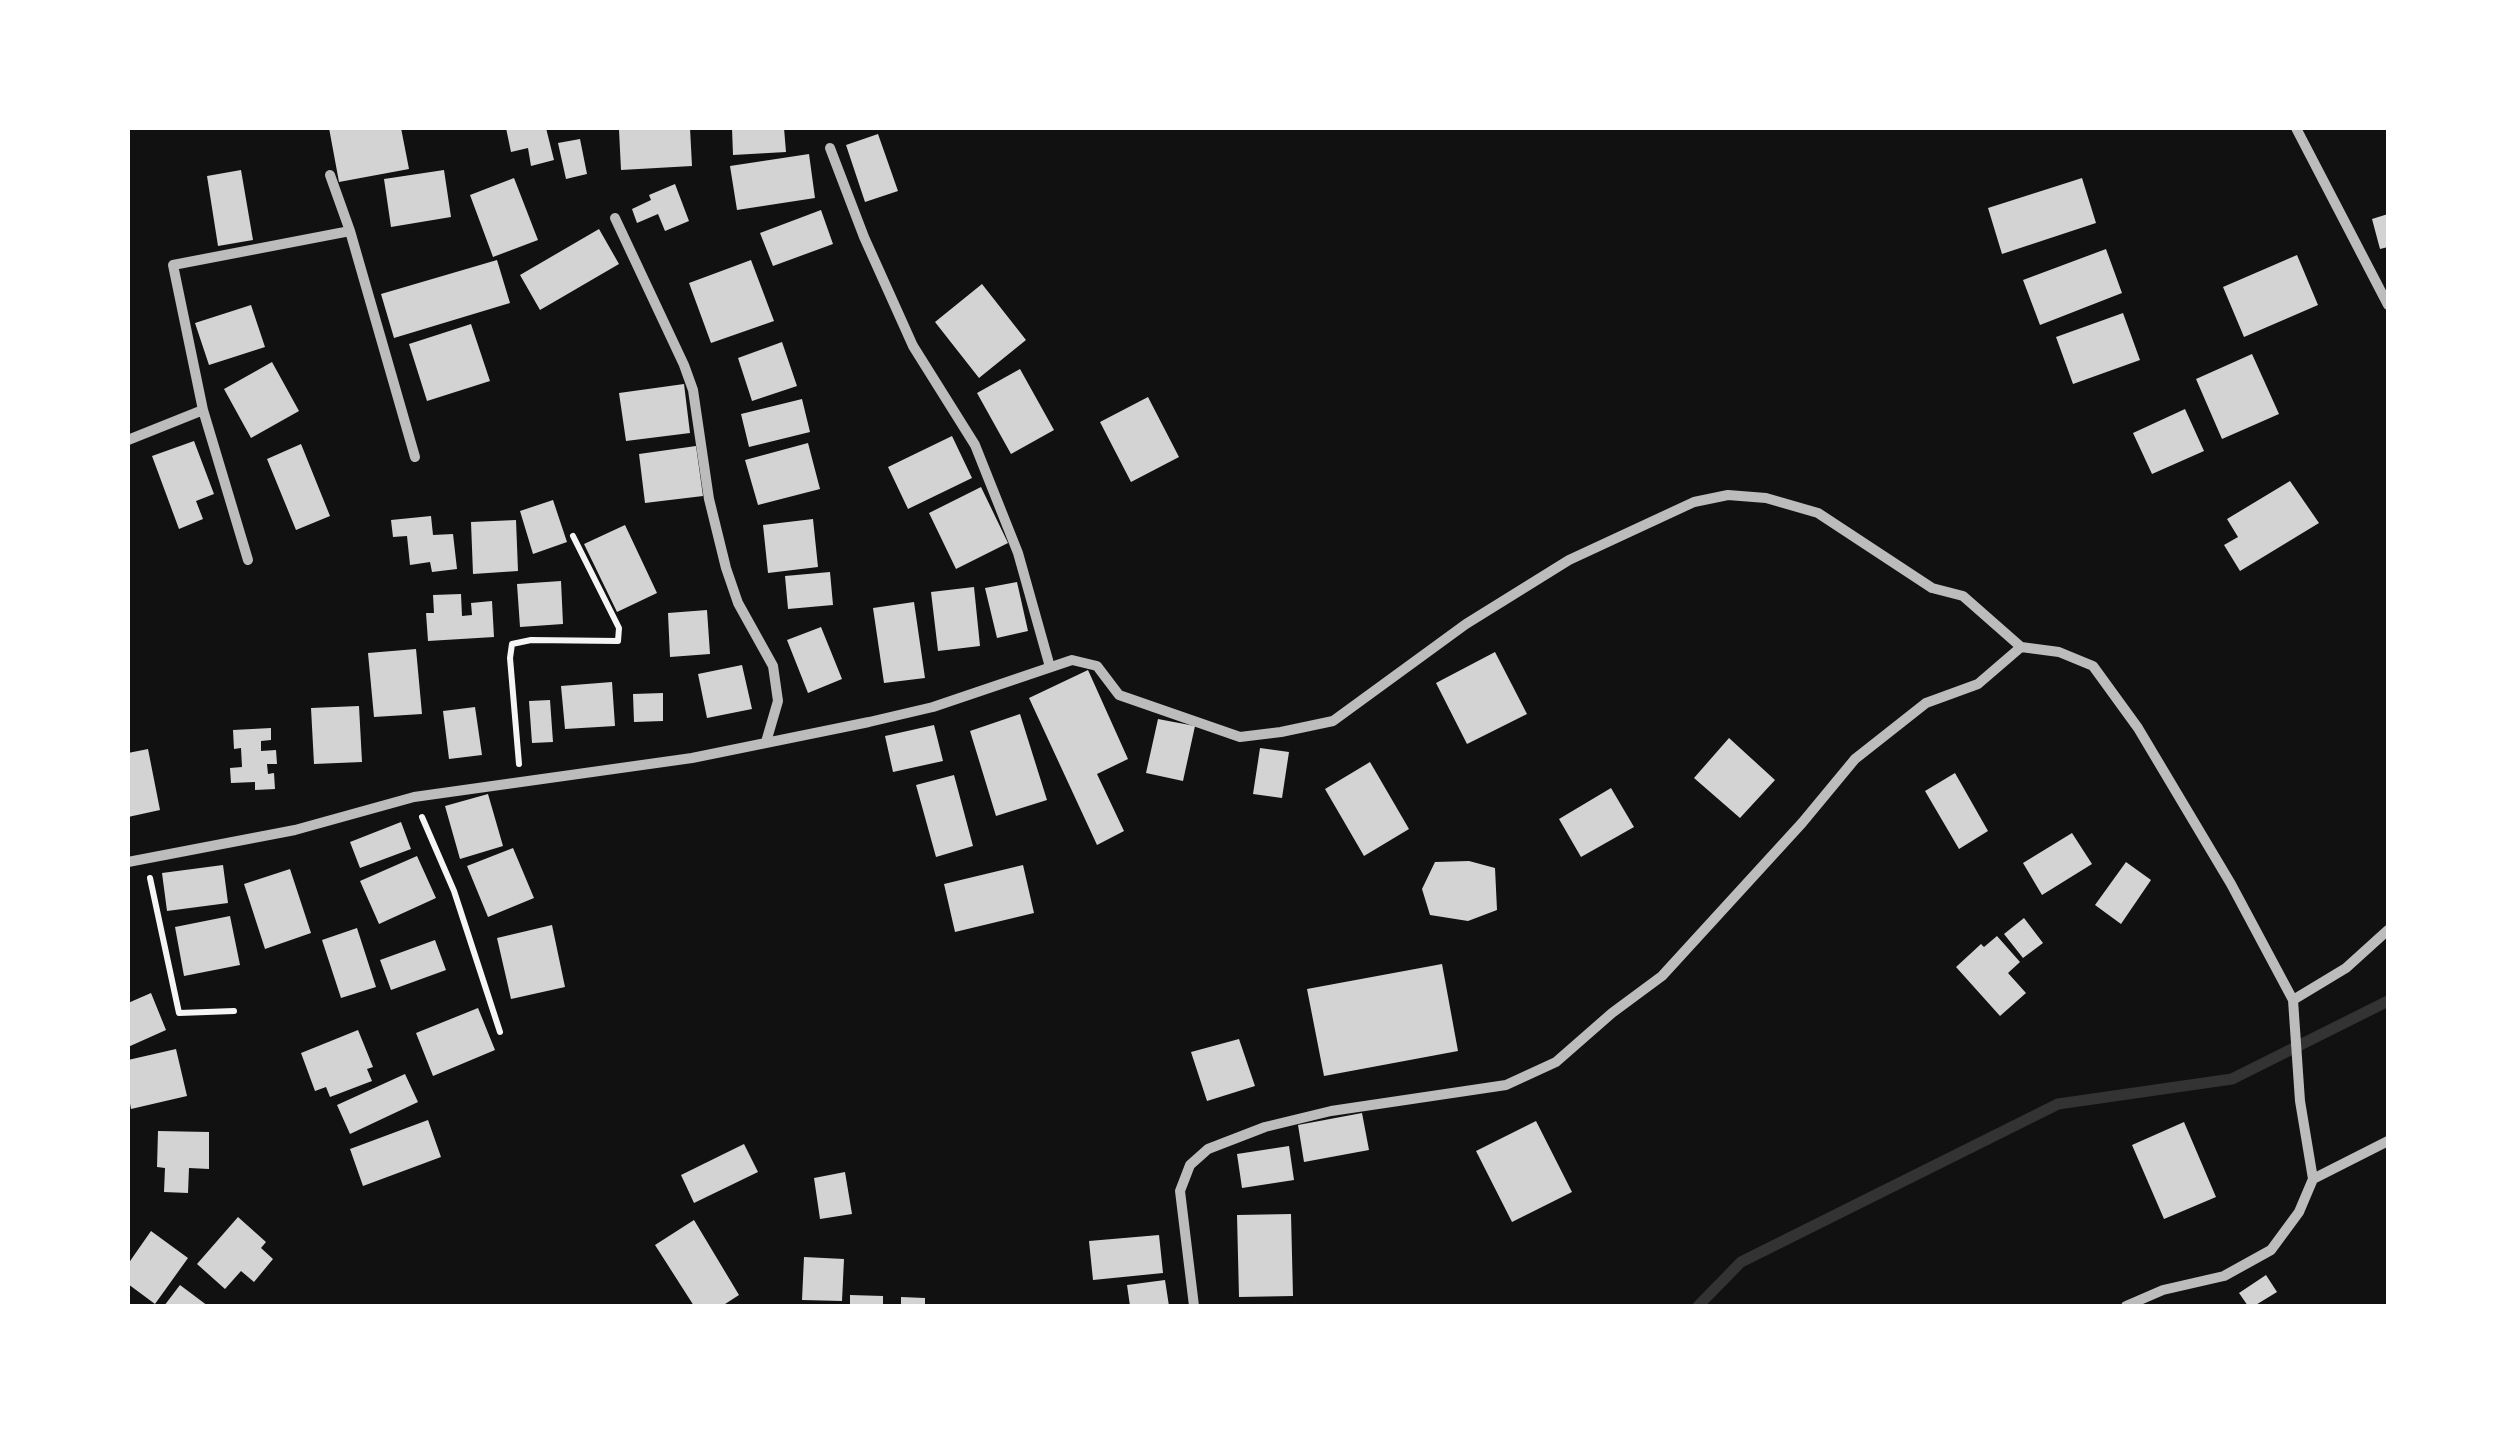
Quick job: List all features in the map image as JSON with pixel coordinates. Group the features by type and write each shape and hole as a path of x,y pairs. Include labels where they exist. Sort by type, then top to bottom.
{"street":[{"path":"2296,128 2388,305"},
{"path":"830,148 864,237 913,346 975,446 1018,553 1050,667"},
{"path":"330,174 415,457"},
{"path":"615,218 693,390 710,499 726,568 738,603 773,666 778,701 766,742"},
{"path":"248,560 202,410 173,265 350,232"},
{"path":"128,440 202,410"},
{"path":"128,862 295,830 414,797 605,772 766,742 934,706 1072,660 1097,666 1119,695 1240,737 1334,721 1466,624 1569,560 1694,502 1728,495 1766,498 1818,513 1932,588 1963,596 2021,647 2058,652 2093,666 2138,728 2231,884 2293,1000 2300,1102 2314,1179 2299,1212 2271,1250 2224,1276 2163,1290 2126,1306"},
{"path":"1194,1306 1180,1190 1190,1166 1208,1149 1265,1127 1331,1111 1506,1085 1556,1062 1662,976 1855,759 1926,703 1978,684 2021,647"},
{"path":"2293,1000 2346,968 2388,930"},
{"path":"2314,1179 2388,1141"}],"path":[{"path":"521,780 512,644 531,640 618,640 619,628 573,536"},
{"path":"414,797 454,891 500,1032"},
{"path":"145,857 179,1013 234,1011"}],"building":[{"path":"329,128 401,128 409,169 339,182"},
{"path":"506,128 546,128 554,160 531,166 528,148 511,152"},
{"path":"690,128 692,166 621,170 619,130"},
{"path":"732,128 784,128 786,152 733,155"},
{"path":"878,134 898,191 865,202 846,145"},
{"path":"580,139 587,174 566,179 558,143"},
{"path":"809,154 815,198 737,210 730,166"},
{"path":"241,170 253,240 218,246 207,176"},
{"path":"444,170 451,217 391,227 384,179"},
{"path":"514,178 538,240 493,257 470,195"},
{"path":"2082,178 2096,223 2002,254 1988,208"},
{"path":"675,184 689,221 665,231 658,214 637,223 632,209 651,200 649,195"},
{"path":"821,210 833,244 773,266 760,233"},
{"path":"2388,214 2388,247 2380,249 2372,219"},
{"path":"599,229 619,264 540,310 520,275"},
{"path":"2106,249 2122,293 2040,325 2023,280"},
{"path":"2297,255 2318,305 2244,337 2223,287"},
{"path":"497,260 510,303 394,338 381,294"},
{"path":"751,260 774,321 711,343 689,283"},
{"path":"982,284 1026,340 979,378 935,322"},
{"path":"251,305 265,347 209,365 195,323"},
{"path":"2123,313 2140,360 2073,384 2056,337"},
{"path":"471,324 490,381 427,401 409,344"},
{"path":"782,342 797,386 752,401 738,358"},
{"path":"2252,354 2279,414 2222,439 2196,379"},
{"path":"272,362 299,411 251,438 224,389"},
{"path":"1020,369 1054,430 1011,454 977,393"},
{"path":"684,384 690,433 626,441 619,393"},
{"path":"1148,397 1179,457 1131,482 1100,422"},
{"path":"802,399 810,432 749,447 741,414"},
{"path":"2185,409 2204,451 2152,474 2133,433"},
{"path":"952,436 972,478 908,509 888,467"},
{"path":"194,441 214,494 196,501 203,519 179,529 152,456"},
{"path":"808,443 820,489 758,505 745,460"},
{"path":"301,444 330,516 296,530 267,459"},
{"path":"696,446 703,496 645,503 639,454"},
{"path":"2290,481 2319,523 2240,571 2224,545 2238,537 2227,519"},
{"path":"981,487 1008,543 956,569 929,513"},
{"path":"553,500 567,542 533,554 520,511"},
{"path":"431,516 433,535 453,534 457,569 432,572 430,562 410,565 407,536 393,537 391,520"},
{"path":"813,519 818,567 768,573 763,525"},
{"path":"516,520 518,571 473,574 471,522"},
{"path":"625,525 657,593 617,612 584,544"},
{"path":"830,572 833,605 788,609 785,576"},
{"path":"561,581 563,624 520,627 517,584"},
{"path":"1017,582 1028,631 997,638 985,588"},
{"path":"974,587 980,646 938,651 931,592"},
{"path":"461,594 462,616 472,615 471,603 492,601 494,637 428,641 426,613 434,613 433,595"},
{"path":"914,602 925,678 884,683 873,608"},
{"path":"707,610 710,654 670,657 668,613"},
{"path":"821,627 842,679 808,693 787,640"},
{"path":"416,649 422,714 374,717 368,653"},
{"path":"1495,652 1527,714 1467,744 1436,683"},
{"path":"742,665 752,709 707,718 698,674"},
{"path":"1088,670 1128,759 1097,774 1124,831 1097,845 1029,698"},
{"path":"612,682 615,726 565,729 561,686"},
{"path":"663,693 663,721 634,722 633,694"},
{"path":"550,700 553,742 532,743 529,701"},
{"path":"359,706 362,762 314,764 311,708"},
{"path":"475,707 482,755 449,759 443,711"},
{"path":"1020,714 1047,800 996,816 970,731"},
{"path":"1158,719 1195,726 1183,781 1146,773"},
{"path":"934,725 943,761 893,772 885,736"},
{"path":"271,728 271,740 261,741 261,751 276,750 277,764 267,764 268,774 274,773 275,789 255,790 255,782 231,783 230,768 242,767 241,748 234,749 233,730"},
{"path":"1729,738 1775,780 1740,818 1694,778"},
{"path":"1260,748 1289,752 1282,798 1253,794"},
{"path":"148,749 160,810 128,817 128,753"},
{"path":"1370,762 1409,829 1364,856 1325,789"},
{"path":"1955,773 1988,831 1959,849 1925,791"},
{"path":"954,775 973,846 936,857 916,785"},
{"path":"1611,788 1634,827 1581,857 1559,819"},
{"path":"488,794 503,846 460,859 445,806"},
{"path":"401,822 411,849 360,868 350,842"},
{"path":"2072,833 2092,864 2042,895 2023,863"},
{"path":"513,848 534,898 488,917 467,866"},
{"path":"417,856 436,898 379,924 360,881"},
{"path":"1469,861 1495,868 1497,910 1468,921 1430,915 1422,889 1435,862"},
{"path":"2126,862 2151,880 2121,924 2095,905"},
{"path":"223,865 228,903 167,911 162,873"},
{"path":"1023,865 1034,913 955,932 944,884"},
{"path":"290,869 311,933 265,949 244,884"},
{"path":"230,916 240,965 184,976 175,927"},
{"path":"2024,918 2043,943 2023,958 2004,934"},
{"path":"552,925 565,987 511,999 497,938"},
{"path":"357,928 376,987 341,998 322,940"},
{"path":"1997,936 2020,962 2008,973 2026,993 2000,1016 1956,967 1981,944 1984,947"},
{"path":"435,940 446,970 391,990 380,960"},
{"path":"1442,964 1458,1051 1324,1076 1307,989"},
{"path":"151,993 166,1030 128,1047 128,1003"},
{"path":"478,1008 495,1050 433,1076 416,1033"},
{"path":"358,1030 373,1067 367,1069 372,1081 330,1097 326,1087 315,1091 301,1053"},
{"path":"1239,1039 1255,1086 1207,1101 1191,1052"},
{"path":"176,1049 187,1096 131,1109 128,1060"},
{"path":"405,1074 418,1102 350,1134 337,1105"},
{"path":"1362,1113 1369,1150 1304,1162 1298,1125"},
{"path":"428,1120 441,1157 363,1186 350,1149"},
{"path":"1536,1121 1572,1192 1512,1222 1476,1151"},
{"path":"2184,1122 2216,1197 2164,1219 2132,1145"},
{"path":"158,1131 209,1132 209,1169 189,1168 188,1193 164,1192 165,1168 157,1167"},
{"path":"744,1144 758,1172 694,1203 681,1175"},
{"path":"1289,1146 1294,1180 1242,1188 1237,1154"},
{"path":"845,1172 852,1214 820,1219 814,1178"},
{"path":"1291,1214 1293,1296 1239,1297 1237,1215"},
{"path":"238,1217 266,1242 261,1248 273,1259 254,1282 241,1271 225,1289 197,1264"},
{"path":"694,1220 739,1295 722,1306 694,1306 655,1245"},
{"path":"151,1231 188,1258 155,1304 128,1284 128,1264"},
{"path":"1159,1235 1163,1273 1093,1280 1089,1241"},
{"path":"804,1257 844,1259 842,1301 802,1300"},
{"path":"2266,1275 2277,1292 2248,1306 2239,1293"},
{"path":"1165,1280 1169,1306 1130,1306 1127,1285"},
{"path":"180,1285 208,1306 164,1306"},
{"path":"850,1295 883,1296 883,1306 850,1306"},
{"path":"901,1297 925,1298 925,1306 901,1306"}],"waterway":[{"path":"1698,1306 1741,1262 2058,1104 2232,1079 2388,1001"}]}
